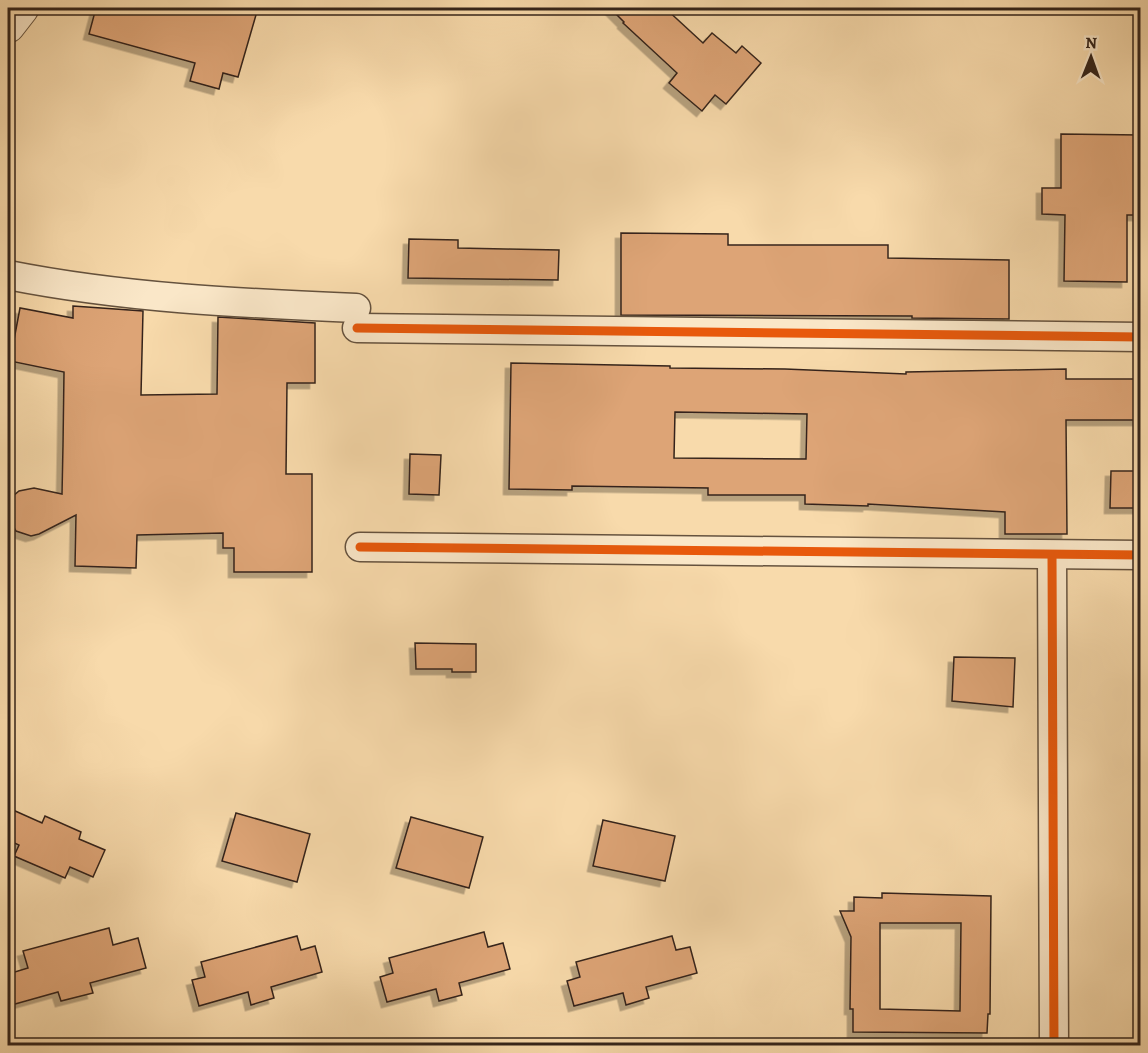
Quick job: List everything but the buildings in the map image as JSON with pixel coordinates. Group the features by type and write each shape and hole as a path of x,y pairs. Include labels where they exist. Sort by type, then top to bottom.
{"street":[{"path":"8,26 22,8"},
{"path":"8,275 70,287 143,296 232,303 357,318 1140,337"},
{"path":"360,547 1140,555"},
{"path":"1052,555 1054,1046"}],"cycle path":[{"path":"357,328 1140,337"},
{"path":"360,547 1140,555"},
{"path":"1052,555 1054,1046"}]}
